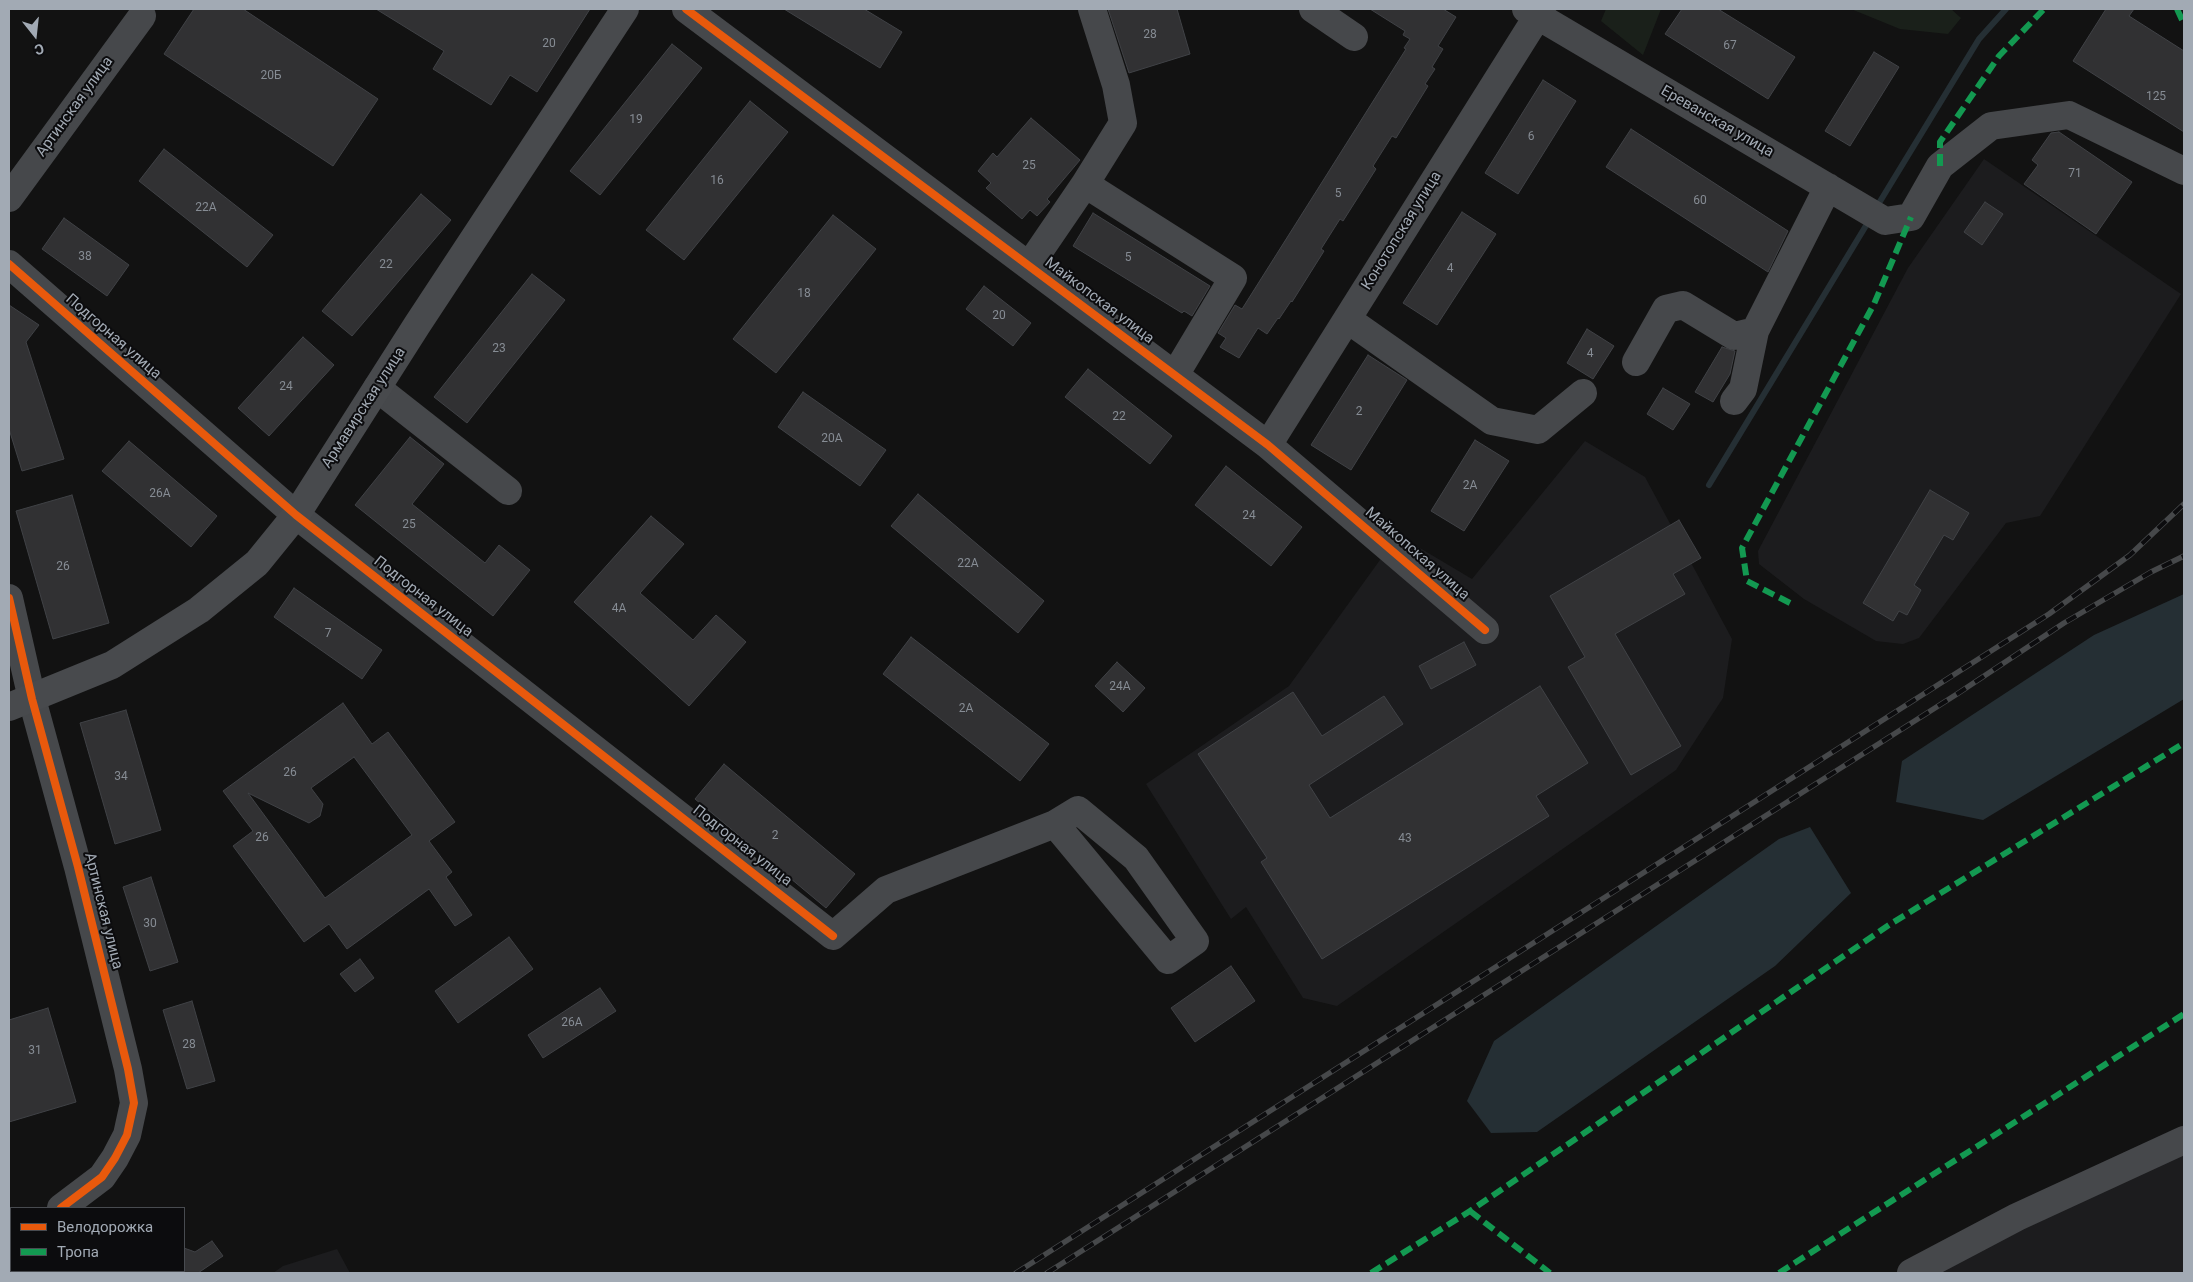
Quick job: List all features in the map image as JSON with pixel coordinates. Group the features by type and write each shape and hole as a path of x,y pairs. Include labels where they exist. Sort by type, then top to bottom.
{"main road":[{"name":"Армавирская улица","path":"20,703 112,664 200,610 257,563 296,515 376,388 625,9"}],"street":[{"name":"Майкопская улица","path":"686,9 1268,445 1485,630"},
{"path":"1029,266 1124,124 1116,85 1092,9"},
{"path":"1313,9 1354,37"},
{"name":"Ереванская улица","path":"1535,11 1885,221 1911,217 1940,166 1991,126 2069,114 2184,171"},
{"name":"Конотопская улица","path":"1268,445 1535,11"},
{"name":"Артинская улица","path":"9,198 142,16"},
{"path":"1085,184 1234,278 1174,375"},
{"path":"1734,401 1743,389 1755,331 1828,187"},
{"name":"Подгорная улица","path":"9,264 296,515 834,936 886,890 1055,824"},
{"path":"1636,362 1666,309 1683,305 1734,336 1755,331"},
{"path":"1347,319 1492,421 1538,430 1583,393"},
{"path":"376,388 508,491"},
{"name":"Артинская улица","path":"9,598 20,703 78,867 128,1069 134,1103 128,1135 102,1177 62,1207"},
{"path":"1078,810 1136,858 1194,940 1168,960 1055,824 1078,810"},
{"path":"1911,1273 2017,1217 2184,1140"}],"shaded area":[{"path":"1606,9 1661,9 1643,55 1601,21"},
{"path":"1851,9 1951,9 1961,18 1948,34 1900,29"},
{"path":"1984,159 2181,294 2040,516 2006,523 1919,638 1903,644 1876,641 1804,599 1759,564 1758,551 1908,268"},
{"path":"1585,441 1645,477 1732,639 1723,698 1676,770 1337,1006 1303,998 1246,907 1231,919 1146,784 1289,686 1398,535 1472,579"},
{"path":"2184,594 2184,699 1983,820 1896,802 1902,761 2094,635"},
{"path":"1810,827 1851,893 1775,966 1537,1132 1491,1133 1467,1101 1494,1041 1779,839"},
{"path":"2184,1125 2184,1273 1902,1273 2097,1165"},
{"path":"337,1249 350,1273 273,1273 283,1266"}],"building":[{"path":"194,9 243,9 378,99 333,166 164,54"},
{"path":"376,9 590,9 537,92 510,75 491,105 433,69 444,51"},
{"path":"784,9 864,9 902,32 880,68"},
{"path":"1108,9 1177,9 1190,54 1129,73"},
{"path":"1370,9 1443,9 1456,17 1438,46 1443,49 1432,67 1435,69 1425,84 1428,86 1396,138 1392,136 1373,166 1376,169 1343,221 1340,219 1321,249 1324,251 1292,302 1267,334 1258,328 1239,358 1220,347 1226,338 1218,333 1235,305 1242,309 1406,49 1404,48 1410,39 1403,35 1405,31"},
{"path":"1682,9 1718,9 1795,57 1768,99 1665,34"},
{"path":"2106,9 2134,9 2129,16 2184,51 2184,132 2073,61"},
{"path":"672,44 702,68 600,195 570,171"},
{"path":"1874,52 1899,67 1850,146 1825,131"},
{"path":"1543,80 1576,101 1518,194 1485,173"},
{"path":"750,101 788,132 684,260 646,230"},
{"path":"1031,118 1080,160 1047,199 1050,202 1037,216 1030,210 1022,219 986,188 991,183 978,171 993,153 997,157"},
{"path":"1631,129 1788,231 1768,272 1606,167"},
{"path":"2059,132 2132,182 2096,234 2024,184 2038,165 2032,160 2051,133"},
{"path":"164,149 273,235 247,267 139,181"},
{"path":"421,194 451,220 352,336 322,311"},
{"path":"1985,202 2003,214 1982,245 1964,232"},
{"path":"1462,212 1496,234 1437,325 1403,303"},
{"path":"1093,213 1210,286 1192,316 1184,311 1182,313 1073,246"},
{"path":"833,215 876,249 776,373 733,339"},
{"path":"64,218 129,265 107,296 42,249"},
{"path":"532,274 565,300 467,423 434,397"},
{"path":"984,286 1031,323 1013,346 966,309"},
{"path":"9,305 39,325 26,342 64,459 22,471 9,429"},
{"path":"1587,329 1614,346 1593,379 1567,363"},
{"path":"303,337 334,365 269,436 238,408"},
{"path":"1722,347 1735,351 1730,374 1713,402 1695,392"},
{"path":"1368,355 1407,380 1351,470 1311,445"},
{"path":"1088,369 1172,436 1150,464 1065,397"},
{"path":"1663,388 1690,404 1673,430 1647,414"},
{"path":"803,392 886,450 860,486 778,427"},
{"path":"410,437 444,464 412,504 485,563 499,545 530,570 493,616 355,505"},
{"path":"1475,440 1509,461 1464,531 1431,511"},
{"path":"129,441 217,516 191,547 102,471"},
{"path":"1226,466 1302,527 1271,566 1195,505"},
{"path":"1930,490 1969,513 1953,540 1944,535 1914,585 1921,590 1907,615 1899,611 1893,621 1863,603"},
{"path":"918,494 1044,601 1018,633 891,526"},
{"path":"72,495 109,623 53,639 16,511"},
{"path":"651,516 684,544 640,593 693,640 716,615 746,642 689,706 574,602"},
{"path":"1679,520 1701,558 1673,574 1685,594 1615,634 1681,746 1631,775 1568,667 1585,657 1550,596"},
{"path":"294,588 382,650 362,679 274,617"},
{"path":"911,637 1049,744 1020,781 883,674"},
{"path":"1464,642 1476,665 1431,689 1419,666"},
{"path":"1117,662 1145,688 1123,712 1095,686"},
{"path":"1540,686 1588,763 1536,796 1549,816 1322,959 1261,862 1267,858 1198,754 1293,692 1322,736 1384,696 1403,724 1309,785 1330,818"},
{"path":"343,703 372,744 388,732 455,822 429,841 452,872 446,877 472,915 455,926 429,889 347,949 329,924 304,942 233,846 253,831 223,791","holes":["354,757 412,835 325,898 248,793 309,823 320,816 323,804 311,788"]},
{"path":"126,710 161,830 115,844 80,723"},
{"path":"724,764 855,874 826,908 695,799"},
{"path":"151,877 178,962 150,971 123,887"},
{"path":"509,937 533,969 458,1023 435,991"},
{"path":"360,959 374,978 355,992 340,974"},
{"path":"1231,966 1255,1001 1195,1042 1171,1008"},
{"path":"600,988 616,1011 543,1058 528,1035"},
{"path":"192,1001 215,1081 187,1089 163,1010"},
{"path":"48,1008 76,1102 9,1122 9,1020"},
{"path":"212,1241 223,1256 198,1273 184,1273 185,1248 195,1252"}],"waterway":[{"path":"1876,208 1979,39 2006,9"},
{"path":"1709,485 1870,219"}],"railway":[{"path":"1016,1273 2049,614 2130,555 2184,504"},
{"path":"1047,1273 1957,694 2064,623 2151,572 2184,556"}],"marked path":[{"path":"1940,166 1940,142 1999,56 2044,9"},
{"path":"2177,9 2184,24"},
{"path":"1790,603 1747,581 1742,548 1874,304 1911,217"},
{"path":"1371,1273 1470,1211 1889,925 2184,743"},
{"path":"1779,1273 2184,1014"},
{"path":"1470,1211 1550,1273"}],"cycle path":[{"path":"686,9 1268,445 1485,630"},
{"path":"9,264 296,515 833,936"},
{"path":"9,598 32,699 78,867 128,1069 134,1103 127,1135 102,1177 62,1207"}]}
